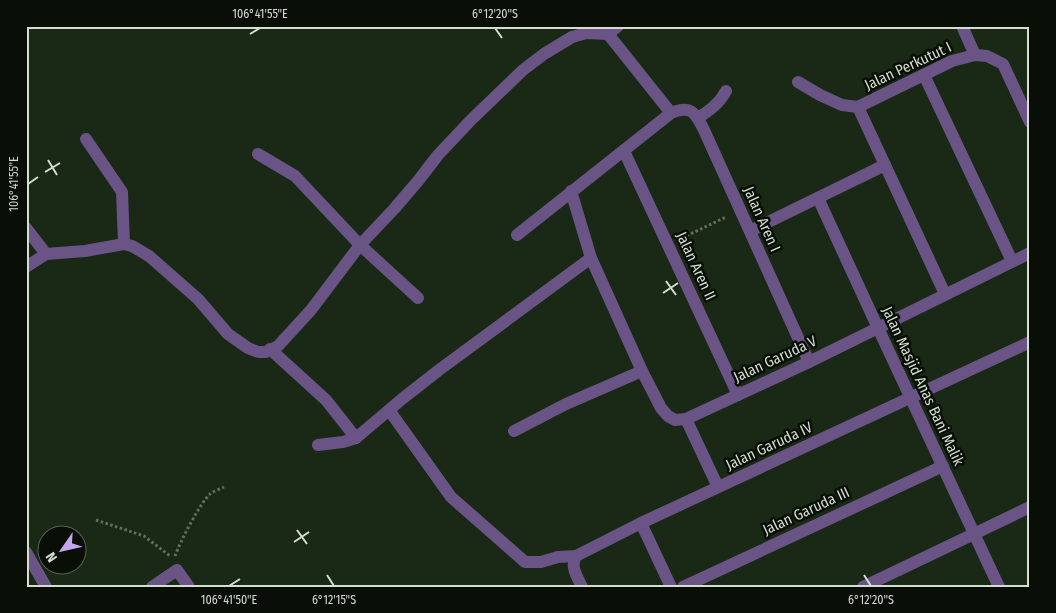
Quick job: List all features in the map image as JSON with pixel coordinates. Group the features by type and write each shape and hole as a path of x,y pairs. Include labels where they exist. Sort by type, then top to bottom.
{"street":[{"path":"962,26 975,55"},
{"path":"26,266 46,254 85,251 124,244 132,246 149,256 198,299 228,334 248,348 258,352 266,352 278,346 311,310 360,245 418,182 444,148 471,120 523,70 544,54 572,37 609,29 671,113"},
{"name":"Jalan Perkutut I","path":"798,82 842,105 858,107 952,61 975,55 987,56 1003,64 1030,122"},
{"path":"924,75 1012,261"},
{"path":"517,235 671,113 681,109 689,110 698,118 721,101 726,91"},
{"path":"858,107 945,294"},
{"name":"Jalan Aren I","path":"698,118 809,362"},
{"path":"86,140 122,192 124,244"},
{"name":"Jalan Aren II","path":"624,150 738,395"},
{"path":"258,154 295,176 360,245 418,298"},
{"path":"750,231 885,165"},
{"path":"571,191 591,258 642,371 661,408 668,416 675,420 686,419 718,487"},
{"name":"Jalan Masjid Anas Bani Malik","path":"818,198 1000,587"},
{"path":"26,228 46,254"},
{"name":"Jalan Garuda V","path":"686,419 809,362 1030,253"},
{"path":"318,445 356,438 440,370 591,258"},
{"name":"Jalan Garuda IV","path":"576,556 641,523 1030,342"},
{"path":"270,349 326,400 356,438"},
{"path":"514,431 566,404 642,371"},
{"path":"389,410 451,497 525,562 541,562 558,557 576,556 573,562 574,568 582,587"},
{"name":"Jalan Garuda III","path":"683,587 942,466"},
{"path":"863,587 1030,507"},
{"path":"641,523 671,587"},
{"path":"27,557 46,587"},
{"path":"152,587 177,570 189,587"}],"path":[{"path":"668,245 740,210"},
{"path":"96,520 144,536 174,560 184,537 203,503 210,494 224,487"}]}
